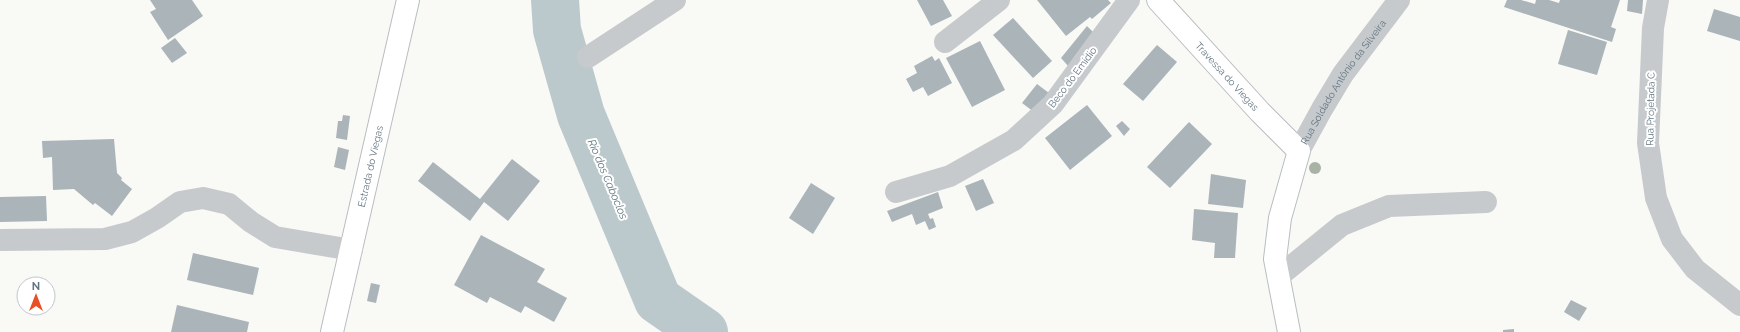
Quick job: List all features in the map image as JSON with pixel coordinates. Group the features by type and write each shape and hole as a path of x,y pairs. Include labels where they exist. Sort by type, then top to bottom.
{"street":[{"name":"Estrada do Viegas","path":"332,332 408,0"},
{"path":"588,57 675,0"},
{"path":"945,42 999,0"},
{"name":"Beco do Emídio","path":"896,192 950,176 1014,140 1053,104 1129,0"},
{"name":"Travessa do Viegas","path":"1158,0 1260,112 1299,151"},
{"name":"Rua Soldado Antônio da Silveira","path":"1290,332 1275,259 1280,218 1299,151 1343,74 1399,0"},
{"name":"Rua Projetada C","path":"1658,0 1653,28 1648,143 1656,198 1672,239 1695,269 1740,305"},
{"path":"0,240 105,239 132,232 157,218 180,202 203,198 228,204 251,222 275,237 352,250"},
{"path":"1278,277 1342,225 1389,206 1486,202"}],"building":[{"path":"150,0 192,0 203,16 168,40 150,12 156,9"},
{"path":"917,0 943,0 952,16 931,26"},
{"path":"1037,0 1108,0 1111,3 1092,19 1090,17 1066,36"},
{"path":"1507,0 1521,0 1535,4 1536,0 1549,0 1559,3 1560,0 1620,0 1611,27 1616,29 1612,42 1504,7"},
{"path":"1628,0 1643,0 1642,14 1627,11"},
{"path":"1714,9 1740,17 1740,41 1707,31"},
{"path":"1013,18 1052,61 1033,78 993,35"},
{"path":"1087,26 1095,34 1069,67 1061,58"},
{"path":"1568,30 1607,42 1597,75 1558,64"},
{"path":"175,38 187,53 172,63 161,48"},
{"path":"980,41 1005,90 972,107 946,58"},
{"path":"1157,45 1177,62 1143,101 1123,84"},
{"path":"932,56 935,61 939,58 952,83 928,96 923,87 913,92 906,79 917,73 914,66"},
{"path":"1037,84 1049,93 1034,112 1022,103"},
{"path":"1087,105 1112,136 1070,170 1045,138"},
{"path":"343,115 350,116 347,140 336,138 338,121 342,121"},
{"path":"1122,121 1130,129 1124,136 1116,126"},
{"path":"1189,122 1212,144 1170,188 1147,167"},
{"path":"114,139 117,173 122,178 121,180 132,189 112,216 95,203 93,205 74,189 53,190 52,157 43,158 42,141"},
{"path":"338,147 349,150 345,170 334,167"},
{"path":"512,159 540,181 508,221 484,202 470,221 418,181 433,162 480,199"},
{"path":"1211,174 1246,180 1243,208 1208,204"},
{"path":"983,179 994,203 976,211 965,186"},
{"path":"811,183 835,198 813,234 789,218"},
{"path":"938,192 943,208 928,214 930,219 933,218 936,227 929,230 925,221 916,225 912,214 892,222 887,211"},
{"path":"46,196 47,221 0,222 0,197"},
{"path":"1194,209 1238,213 1235,258 1214,258 1215,243 1192,240"},
{"path":"481,235 545,269 537,282 567,298 554,322 525,306 521,313 490,297 487,303 454,285"},
{"path":"193,253 259,268 253,295 187,280"},
{"path":"371,283 380,285 376,303 367,301"},
{"path":"1571,300 1587,308 1579,321 1564,312"},
{"path":"177,305 249,322 247,332 171,332"},
{"path":"1514,329 1514,332 1503,332 1503,330"}],"waterway":[{"name":"Rio dos Caboclos","path":"555,0 557,30 581,115 658,300 704,332"}]}
